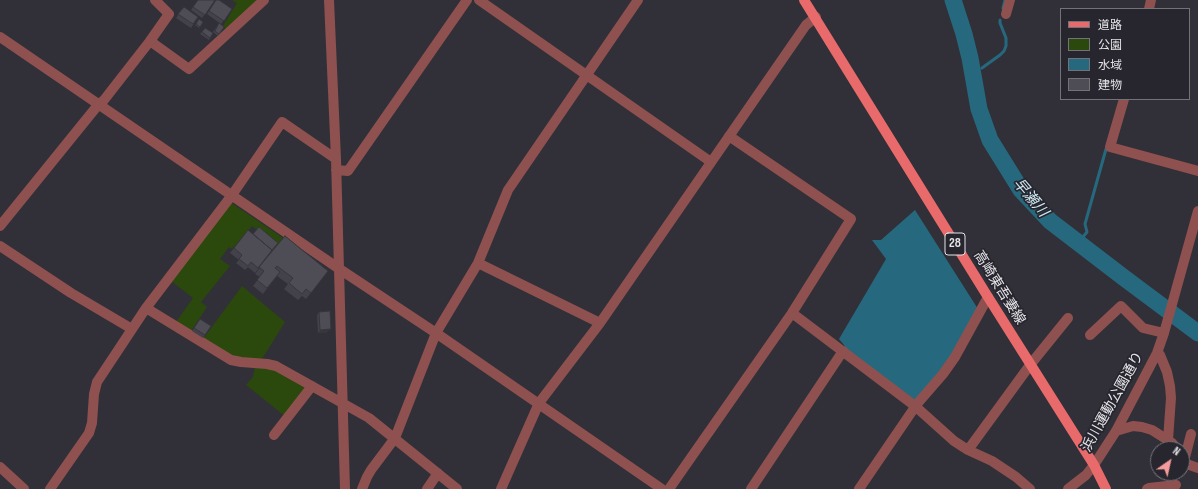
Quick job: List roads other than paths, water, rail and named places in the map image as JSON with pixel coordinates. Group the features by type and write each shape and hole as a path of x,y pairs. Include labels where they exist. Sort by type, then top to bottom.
{"main road":[{"name":"高崎東吾妻線","path":"804,0 816,17 1030,365 1094,465 1106,489"}],"street":[{"path":"0,226 98,105 104,100 169,14 155,0"},
{"path":"150,41 189,69 264,0"},
{"path":"329,0 336,159 345,489"},
{"path":"336,170 348,171 467,0"},
{"path":"479,0 711,162"},
{"path":"362,489 371,470 395,438 436,332 478,263 508,190 638,0"},
{"path":"1006,14 1010,0"},
{"path":"501,489 539,403 600,324 806,25 816,17"},
{"path":"0,37 338,268 436,332 662,489"},
{"path":"1124,100 1110,147 1198,172"},
{"path":"50,489 89,434 92,423 94,394 97,382 146,308 232,195 282,122 336,159"},
{"path":"669,489 792,313 851,219 729,136"},
{"name":"浜川運動公園通り","path":"1068,489 1086,475 1094,465 1116,431 1157,353 1173,302 1198,210"},
{"path":"0,246 132,329"},
{"path":"478,263 600,324"},
{"path":"859,489 915,406 943,374 955,357 988,297"},
{"path":"1090,335 1121,306 1143,328 1164,333"},
{"path":"146,308 231,360 276,366 369,418 457,489"},
{"path":"792,313 915,406 954,441 968,450 992,461 1016,477 1030,489"},
{"path":"968,450 1030,365 1068,318"},
{"path":"751,489 843,351"},
{"path":"1116,431 1133,426 1142,427 1152,430 1168,440 1171,398 1170,386 1160,355 1157,353"},
{"path":"274,435 312,386"},
{"path":"1189,441 1191,434"},
{"path":"0,467 24,489"},
{"path":"427,489 438,474"},
{"path":"1147,489 1176,487"}],"water":[{"path":"915,210 978,309 953,354 916,401 848,352 839,339 886,259 872,240 881,240"}],"waterway":[{"name":"早瀬川","path":"953,0 970,58 979,109 990,140 1021,190 1050,221 1198,333"},
{"path":"1003,8 1005,0"},
{"path":"982,68 1000,55 1006,46 1006,38 1000,20"},
{"path":"1078,243 1087,232 1085,224 1106,149"}]}
